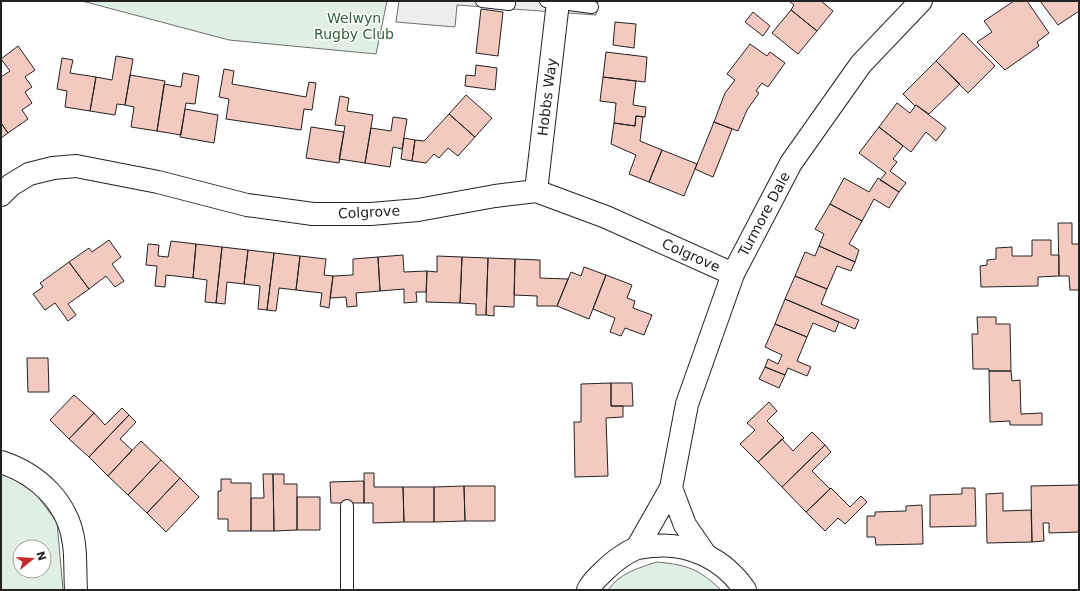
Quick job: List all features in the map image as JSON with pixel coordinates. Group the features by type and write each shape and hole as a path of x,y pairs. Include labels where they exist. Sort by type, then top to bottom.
{"street":[{"name":"Turmore Dale","path":"637,548 671,488 687,404 733,274 791,163 861,64 921,1"},
{"name":"Hobbs Way","path":"536,191 552,2"},
{"name":"Colgrove","path":"1,195 11,185 29,174 53,168 76,166 158,182 246,205 313,214 371,214 418,210 495,196 536,191 606,217 733,274"},
{"path":"1,462 18,467 34,477 47,489 61,506 70,523 74,544 76,590"},
{"path":"671,488 685,525 705,554"},
{"path":"588,590 592,583 613,562 637,548 661,545 684,547 705,554 725,567 745,590"}],"lane":[{"path":"482,1 509,4 509,1"},
{"path":"552,2 592,7"},
{"path":"347,506 347,590"}],"green space":[{"name":"Welwyn Rugby Club","path":"82,1 387,1 376,54 229,40"},
{"path":"1,471 35,493 57,522 63,590 1,590"},
{"path":"657,562 692,569 706,577 721,590 608,590 624,575"}],"shaded area":[{"path":"399,1 598,1 596,15 457,5 455,27 396,22"}],"building":[{"path":"789,1 821,1 833,11 817,31 791,10 794,5"},
{"path":"1014,1 1027,1 1049,33 1037,42 1039,46 1005,70 977,42 992,32 984,21"},
{"path":"1040,1 1079,1 1079,11 1058,25"},
{"path":"481,9 503,12 498,56 476,53"},
{"path":"791,10 817,31 798,54 772,33"},
{"path":"753,12 770,26 763,36 745,22"},
{"path":"615,22 636,24 634,48 613,45"},
{"path":"963,33 995,66 968,93 936,61"},
{"path":"750,44 767,56 770,52 785,63 768,87 762,83 756,91 759,93 747,110 738,131 714,122 725,93 735,80 727,74"},
{"path":"18,46 35,70 25,77 32,87 25,92 32,103 22,110 28,119 8,133 1,123 1,77 10,71 1,59"},
{"path":"606,52 647,57 645,82 603,77"},
{"path":"116,56 133,59 125,105 117,104 115,115 90,111 96,77 112,80"},
{"path":"62,58 73,60 70,73 96,77 90,111 65,107 67,91 57,89"},
{"path":"936,61 960,84 929,114 916,105 915,106 903,94"},
{"path":"476,65 497,68 495,90 465,86 466,75 475,76"},
{"path":"224,69 234,71 232,84 306,97 309,82 316,83 312,110 304,109 301,130 226,119 229,99 219,97"},
{"path":"183,73 199,76 195,104 186,103 181,135 157,131 164,84 181,87"},
{"path":"130,75 165,81 157,131 131,127 134,107 125,105"},
{"path":"603,77 636,81 633,105 646,107 645,117 636,116 635,126 614,123 616,103 600,101"},
{"path":"466,95 492,118 475,137 449,114"},
{"path":"340,96 349,98 347,111 373,115 365,163 339,159 345,126 335,125"},
{"path":"897,103 910,113 916,105 946,128 936,141 926,132 911,152 879,127"},
{"path":"185,109 218,115 214,143 180,137"},
{"path":"449,114 475,137 458,156 448,148 439,158 434,154 426,163 412,161 415,140 424,141"},
{"path":"636,116 643,117 640,141 662,150 649,182 629,174 636,155 611,144 614,123 635,126"},
{"path":"393,117 407,119 402,149 393,147 390,167 365,163 371,128 391,131"},
{"path":"714,122 732,129 713,177 695,169"},
{"path":"1,123 8,133 1,138"},
{"path":"311,127 344,132 339,163 306,158"},
{"path":"879,127 903,146 893,159 897,162 890,171 906,183 899,192 880,180 886,173 859,153"},
{"path":"404,138 415,140 412,161 401,159"},
{"path":"662,150 697,164 684,196 649,182"},
{"path":"844,178 869,192 878,178 899,192 889,208 874,199 862,221 830,204"},
{"path":"830,204 862,221 849,244 859,250 855,262 819,246 824,234 815,229"},
{"path":"1058,223 1072,223 1072,244 1079,244 1079,290 1070,290 1069,276 1059,276"},
{"path":"109,240 121,257 112,264 124,281 115,287 106,276 89,289 69,262 89,248 92,252"},
{"path":"1032,240 1051,240 1051,255 1059,255 1059,276 1038,277 1038,286 981,287 980,266 987,265 987,260 996,259 996,248 1012,247 1012,256 1032,256"},
{"path":"171,241 196,244 193,278 166,275 165,287 155,286 157,266 146,265 148,244 159,245 158,256 168,257"},
{"path":"196,244 222,247 216,303 205,302 207,280 193,278"},
{"path":"819,246 855,262 851,271 837,266 827,289 795,276 805,252 815,256"},
{"path":"222,247 248,250 244,284 227,282 225,304 216,303"},
{"path":"248,250 274,253 267,310 258,309 260,286 244,284"},
{"path":"274,253 300,256 296,290 279,288 276,311 267,310"},
{"path":"403,255 404,272 427,271 426,292 416,292 417,302 404,303 404,289 380,291 378,257"},
{"path":"300,256 326,259 324,275 333,276 329,308 320,306 322,293 296,290"},
{"path":"437,256 462,257 460,303 426,302 427,271 437,272"},
{"path":"378,257 380,291 356,293 357,306 347,307 346,297 330,298 333,276 353,275 353,259"},
{"path":"462,257 488,258 486,315 476,315 476,304 460,303"},
{"path":"488,258 515,259 514,307 494,306 494,316 486,315"},
{"path":"515,259 540,260 540,278 568,279 557,306 537,306 537,296 514,295"},
{"path":"69,262 89,289 68,304 76,315 68,321 55,303 45,310 33,294 43,287 40,283"},
{"path":"584,267 606,275 589,319 557,306 571,272 581,276"},
{"path":"606,275 632,285 627,298 635,301 633,308 652,315 644,335 625,328 621,336 610,332 615,318 593,309"},
{"path":"795,276 827,289 821,304 859,320 855,329 785,299"},
{"path":"785,299 839,322 835,332 813,323 807,337 775,324"},
{"path":"977,317 996,317 996,324 1010,324 1011,371 973,369 972,334 978,334"},
{"path":"775,324 807,337 797,361 811,367 807,376 788,368 785,375 765,367 768,359 778,364 782,355 765,347"},
{"path":"27,358 48,358 49,392 28,392"},
{"path":"765,367 785,375 779,388 759,379"},
{"path":"989,371 1011,371 1012,381 1020,380 1021,414 1042,413 1042,425 1010,425 1010,421 990,422"},
{"path":"611,383 611,406 623,406 623,417 606,418 608,476 575,477 574,422 581,422 581,384"},
{"path":"611,383 632,383 633,406 611,406"},
{"path":"74,395 94,413 69,439 50,420"},
{"path":"769,402 777,411 767,421 784,438 758,462 740,444 755,430 747,423"},
{"path":"122,408 129,415 89,457 69,439 94,413 105,425"},
{"path":"129,415 136,422 120,439 132,450 108,476 89,457"},
{"path":"812,432 825,445 782,487 758,462 782,439 793,451"},
{"path":"141,441 161,460 128,495 108,476"},
{"path":"825,445 831,452 812,471 830,489 806,512 782,487"},
{"path":"161,460 180,478 147,513 128,495"},
{"path":"364,473 374,473 374,487 403,487 404,522 373,523 373,503 364,503"},
{"path":"263,474 273,474 274,531 251,531 251,498 264,498"},
{"path":"273,474 284,474 284,484 297,484 297,530 274,531"},
{"path":"180,478 199,497 166,532 147,513"},
{"path":"221,479 231,479 231,483 251,483 251,531 228,531 228,519 218,519 218,491 221,491"},
{"path":"364,481 364,503 331,503 330,482"},
{"path":"1079,485 1079,532 1049,533 1049,523 1043,523 1044,541 1032,542 1031,486"},
{"path":"464,486 495,486 495,521 465,521"},
{"path":"464,486 465,521 434,522 434,487"},
{"path":"403,487 434,487 434,522 404,522"},
{"path":"831,488 850,507 861,496 867,502 845,524 838,518 825,531 806,512"},
{"path":"962,488 975,488 976,526 930,527 930,495 962,494"},
{"path":"1003,493 1003,511 1031,510 1032,542 987,543 986,494"},
{"path":"297,497 320,497 320,530 297,530"},
{"path":"922,505 923,544 876,545 875,537 867,537 867,516 875,516 875,512 906,511 906,506"}]}
